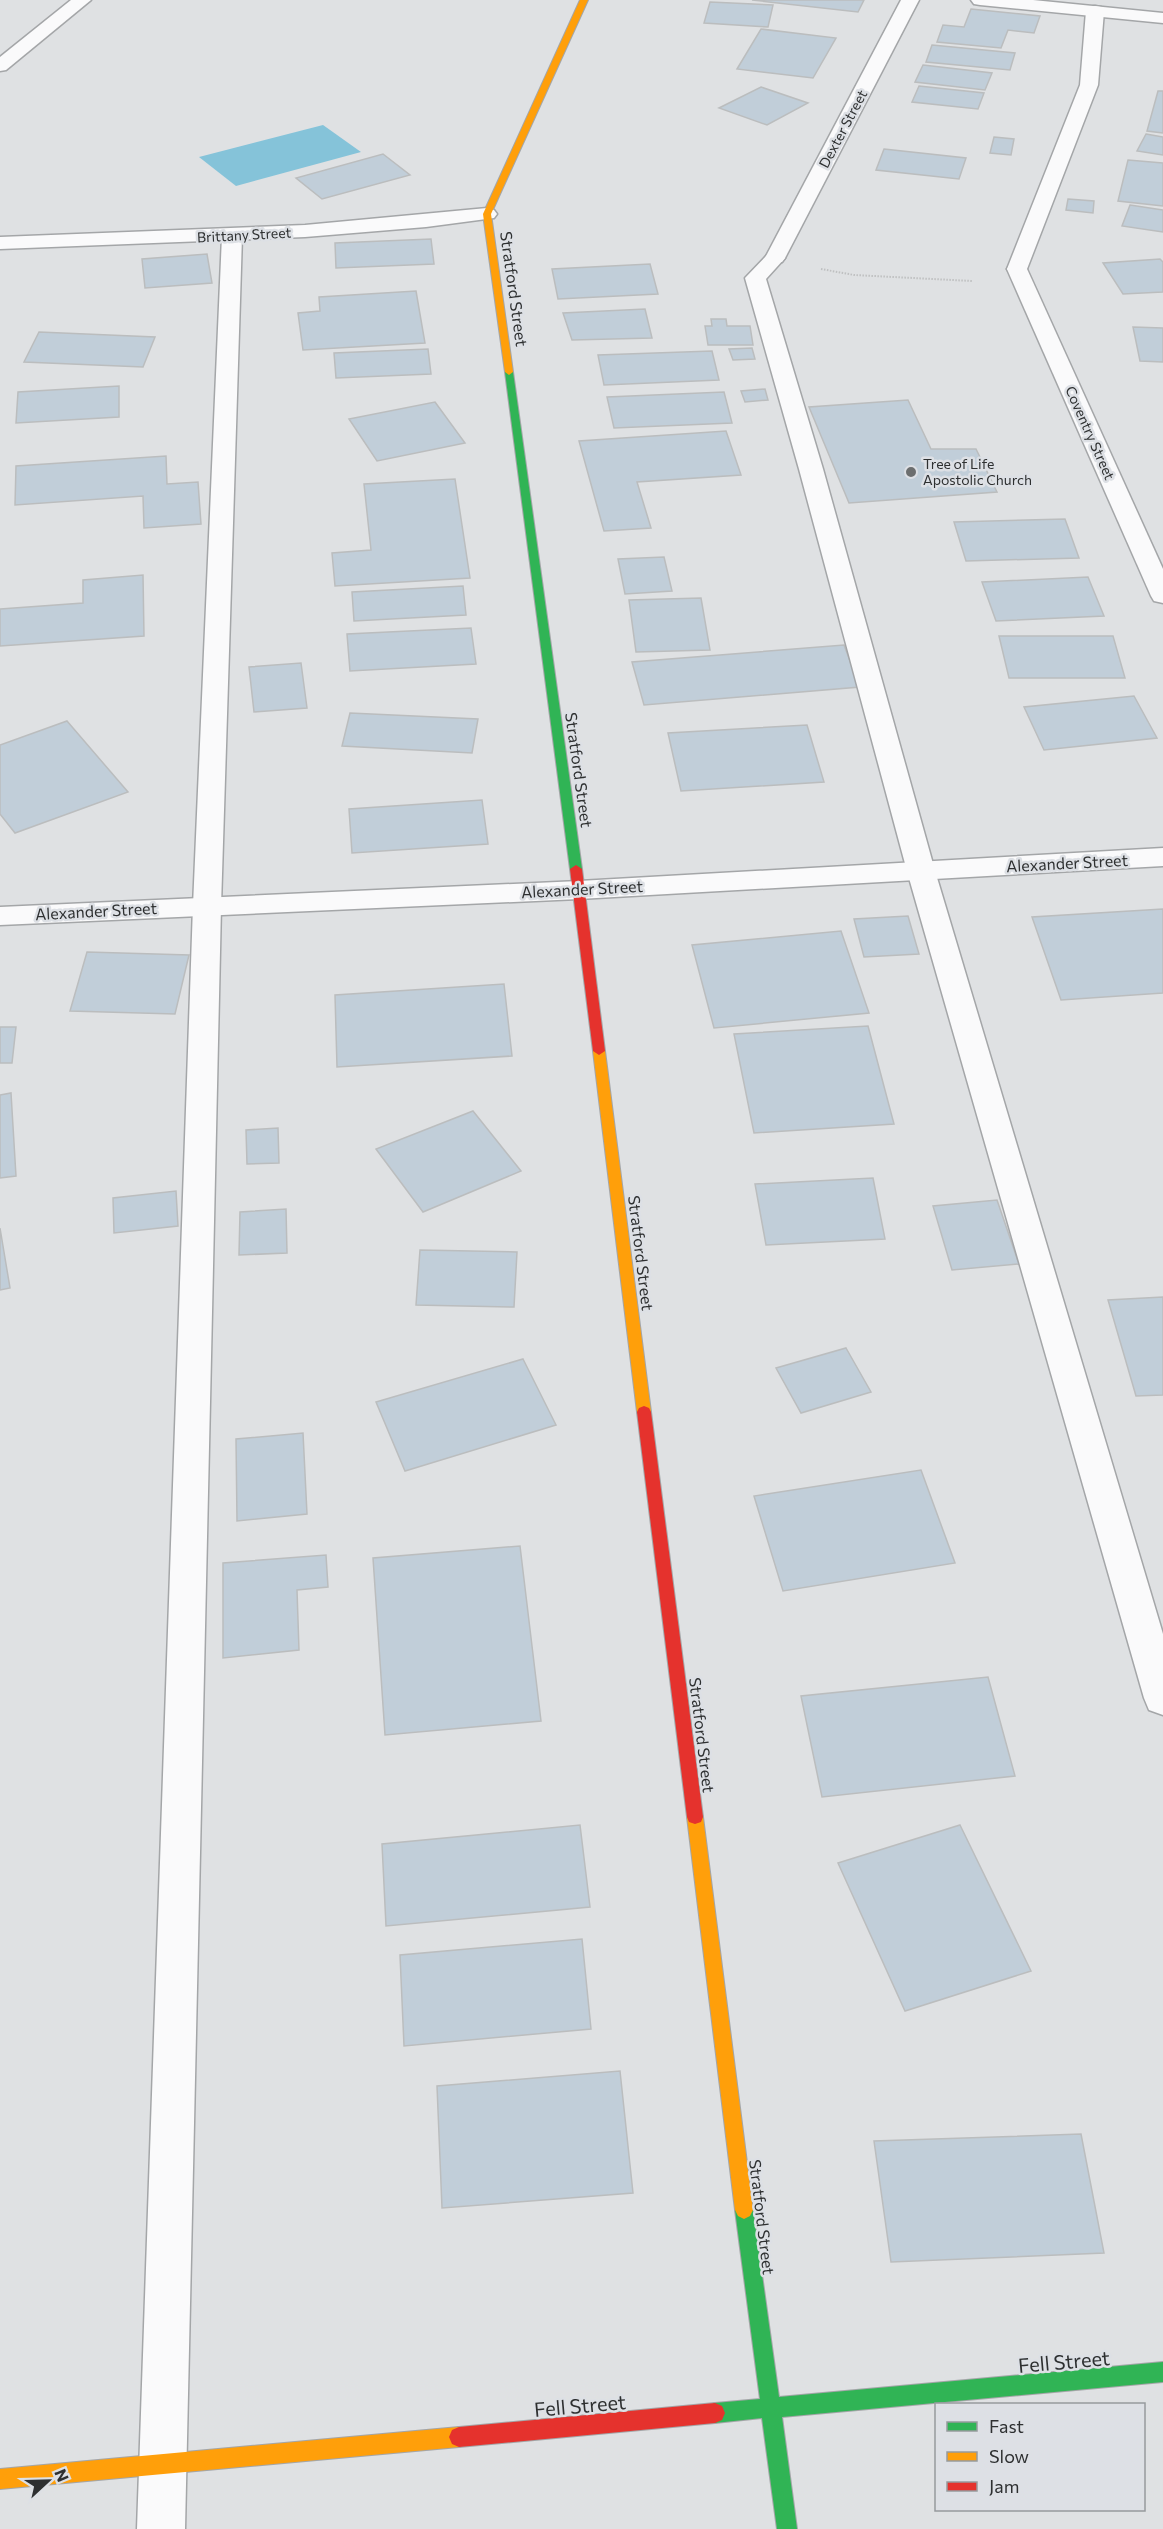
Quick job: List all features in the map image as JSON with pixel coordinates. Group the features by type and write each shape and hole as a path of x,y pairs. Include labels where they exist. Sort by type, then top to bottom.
{"street":[{"path":"0,66 82,0"},
{"name":"Stratford Street","path":"584,0 487,214 579,890 787,2529"},
{"name":"Dexter Street","path":"910,0 775,258 755,278 811,469 921,871"},
{"path":"980,0 1163,18"},
{"path":"1020,276 1089,85 1095,11"},
{"name":"Brittany Street","path":"0,243 232,236 406,225 487,214"},
{"path":"161,2529 207,906 232,236"},
{"name":"Coventry Street","path":"1020,276 1163,596"},
{"name":"Alexander Street","path":"0,916 579,890 1163,857"},
{"path":"921,871 1163,1698"},
{"name":"Fell Street","path":"0,2479 1163,2372"}],"path":[{"path":"775,258 854,275 1020,276"}],"water":[{"path":"323,125 361,152 236,186 199,157"}],"building":[{"path":"752,0 864,0 858,12"},
{"path":"710,2 773,5 768,27 704,23"},
{"path":"971,9 1040,16 1034,33 1008,30 1001,48 937,42 943,25 964,27"},
{"path":"761,29 836,38 813,78 737,69"},
{"path":"932,45 1015,53 1010,70 926,62"},
{"path":"923,65 992,73 985,90 915,82"},
{"path":"919,86 984,93 978,109 912,102"},
{"path":"761,87 808,103 767,125 719,108"},
{"path":"1158,91 1163,91 1163,133 1147,131"},
{"path":"1146,134 1163,137 1163,155 1137,151"},
{"path":"994,137 1014,139 1011,155 990,153"},
{"path":"884,149 966,158 959,179 876,170"},
{"path":"383,154 410,175 322,199 296,178"},
{"path":"1128,160 1163,163 1163,206 1118,201"},
{"path":"1068,199 1094,201 1093,213 1066,210"},
{"path":"1130,205 1163,210 1163,232 1122,226"},
{"path":"431,239 434,264 336,268 335,243"},
{"path":"207,254 212,283 145,288 142,259"},
{"path":"1160,259 1163,262 1163,292 1123,294 1103,263"},
{"path":"650,264 658,294 558,299 552,269"},
{"path":"416,291 425,343 303,350 298,313 320,311 319,297"},
{"path":"645,309 652,338 572,340 563,313"},
{"path":"711,319 726,319 727,326 750,326 753,345 708,345 705,326 712,326"},
{"path":"1133,327 1163,328 1163,362 1140,361"},
{"path":"39,332 155,337 143,367 24,362"},
{"path":"752,348 755,359 733,360 729,349"},
{"path":"428,349 431,374 336,378 334,353"},
{"path":"712,351 719,380 604,385 598,355"},
{"path":"119,386 119,417 16,423 18,392"},
{"path":"765,389 768,400 745,402 741,391"},
{"path":"724,392 732,423 614,428 607,397"},
{"name":"Tree of Life Apostolic Church","path":"908,400 931,449 976,449 997,492 849,503 809,407"},
{"path":"435,402 465,443 377,461 349,419"},
{"path":"726,431 741,475 637,482 651,528 604,531 579,441"},
{"path":"166,456 167,484 198,482 201,524 144,528 143,496 15,505 16,466"},
{"path":"455,479 470,578 335,586 332,553 371,550 364,484"},
{"path":"1065,519 1079,558 966,561 954,522"},
{"path":"664,557 672,591 625,594 618,559"},
{"path":"143,575 144,636 0,646 0,609 83,603 83,580"},
{"path":"1088,577 1104,616 996,621 982,582"},
{"path":"463,586 466,615 354,621 352,592"},
{"path":"701,598 710,650 636,652 629,600"},
{"path":"471,628 476,664 350,671 347,634"},
{"path":"999,636 1113,636 1125,678 1009,678"},
{"path":"844,645 860,687 644,705 632,662"},
{"path":"301,663 307,708 254,712 249,667"},
{"path":"1134,696 1157,738 1044,750 1024,707"},
{"path":"350,713 478,719 472,753 342,746"},
{"path":"67,721 128,792 15,833 0,814 0,745"},
{"path":"807,725 824,782 681,791 668,733"},
{"path":"482,800 488,844 352,853 349,809"},
{"path":"1163,909 1163,993 1061,1000 1032,917"},
{"path":"908,916 919,954 864,957 854,919"},
{"path":"841,931 869,1013 714,1028 692,945"},
{"path":"87,952 189,955 175,1014 70,1011"},
{"path":"504,984 512,1056 337,1067 335,995"},
{"path":"868,1026 894,1124 754,1133 734,1034"},
{"path":"0,1027 16,1027 12,1063 0,1063"},
{"path":"11,1093 16,1176 0,1178 0,1095"},
{"path":"473,1111 521,1171 423,1212 376,1149"},
{"path":"278,1128 279,1163 247,1164 246,1130"},
{"path":"873,1178 885,1239 766,1245 755,1184"},
{"path":"176,1191 178,1226 114,1233 113,1198"},
{"path":"997,1200 1019,1264 952,1270 933,1206"},
{"path":"286,1209 287,1253 239,1255 240,1212"},
{"path":"0,1228 10,1288 0,1290"},
{"path":"420,1250 517,1252 514,1307 416,1305"},
{"path":"1163,1297 1163,1395 1136,1396 1108,1300"},
{"path":"846,1348 871,1392 801,1413 776,1368"},
{"path":"523,1359 556,1425 405,1471 376,1402"},
{"path":"303,1433 307,1514 237,1521 236,1439"},
{"path":"921,1470 955,1563 783,1591 754,1496"},
{"path":"520,1546 541,1721 385,1735 373,1558"},
{"path":"326,1555 328,1587 297,1590 299,1650 223,1658 223,1563"},
{"path":"988,1677 1015,1776 822,1797 801,1696"},
{"path":"580,1825 590,1907 386,1926 382,1844"},
{"path":"960,1825 1031,1971 905,2011 838,1863"},
{"path":"582,1939 591,2029 404,2046 400,1955"},
{"path":"620,2071 633,2193 442,2208 437,2086"},
{"path":"1081,2134 1104,2253 891,2262 874,2141"}],"traffic: fast":[{"path":"509,372 576,869"},
{"path":"744,2210 787,2529"},
{"path":"715,2413 1163,2372"}],"traffic: slow":[{"path":"509,372 487,214 584,0"},
{"path":"599,1051 644,1412"},
{"path":"695,1817 744,2210"},
{"path":"0,2479 459,2437"}],"traffic: jam":[{"path":"576,869 599,1051"},
{"path":"644,1412 695,1817"},
{"path":"459,2437 715,2413"}],"place":[{"name":"Tree of Life Apostolic Church","path":"911,472"}]}
